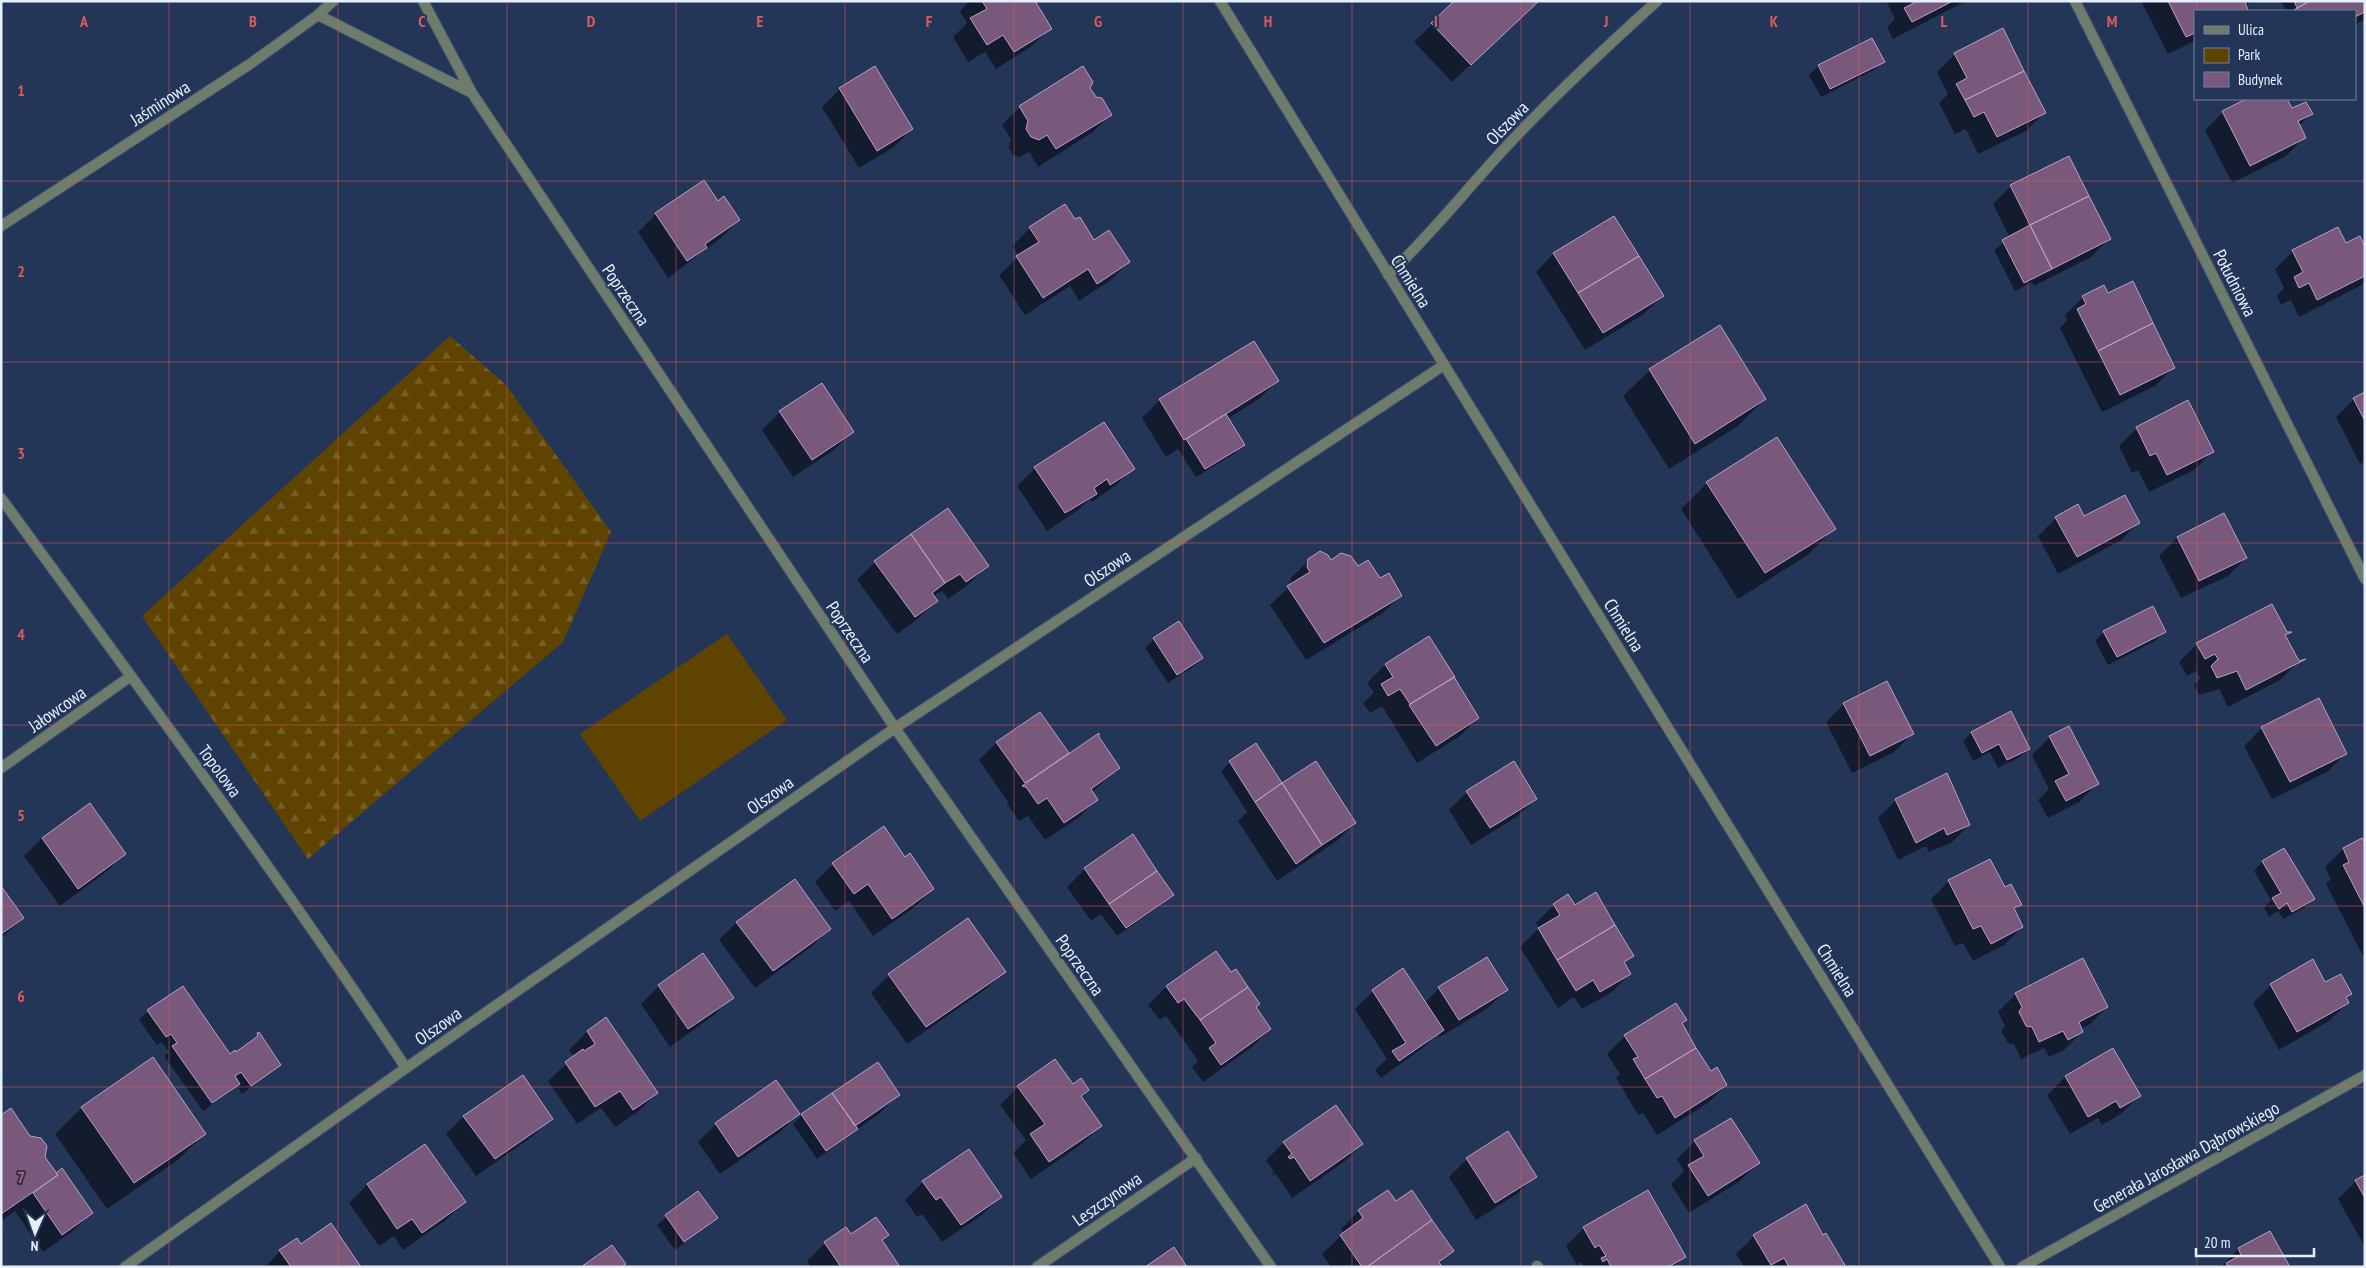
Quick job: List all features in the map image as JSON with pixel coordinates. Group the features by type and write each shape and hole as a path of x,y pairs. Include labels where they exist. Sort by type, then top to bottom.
{"street":[{"name":"Jaśminowa","path":"1,226 250,64 318,15 333,1"},
{"name":"Poprzeczna","path":"423,1 472,93 895,728 1271,1267"},
{"name":"Chmielna","path":"1220,1 2000,1267"},
{"name":"Olszowa","path":"1388,275 1416,249 1505,148 1602,51 1657,1"},
{"name":"Południowa","path":"2076,1 2365,579"},
{"path":"318,15 472,93"},
{"name":"Olszowa","path":"125,1267 406,1068 895,728 1444,365"},
{"name":"Topolowa","path":"1,498 343,973 406,1068"},
{"name":"Jałowcowa","path":"1,768 131,676"},
{"name":"Generała Jarosława Dąbrowskiego","path":"2022,1267 2365,1076"},
{"name":"Leszczynowa","path":"1037,1267 1196,1158"}],"green space":[{"path":"450,336 506,385 611,532 563,642 308,859 142,616"},
{"path":"727,634 787,720 640,821 580,734"}],"building":[{"path":"982,1 1035,1 1052,29 1014,52 1003,35 987,45 970,18 987,9"},
{"path":"1454,1 1539,1 1471,65 1431,23"},
{"path":"1913,1 1953,1 1912,22 1904,8 1914,3"},
{"path":"2168,1 2245,1 2248,10 2194,10 2194,33 2186,37"},
{"path":"2294,1 2310,1 2297,8"},
{"path":"2310,1 2365,1 2365,12 2356,16 2356,10 2294,10"},
{"path":"2003,28 2024,71 1965,100 1956,84 1967,78 1954,53"},
{"path":"1872,38 1885,62 1830,89 1818,65"},
{"path":"875,66 913,129 877,151 839,88"},
{"path":"1083,66 1093,82 1090,88 1096,97 1102,98 1112,115 1056,149 1047,135 1039,140 1031,137 1026,129 1028,121 1019,106"},
{"path":"2024,71 2046,113 1997,137 1984,112 1974,117 1965,100"},
{"path":"2244,100 2288,100 2292,108 2306,102 2313,114 2298,121 2306,138 2250,166 2222,111"},
{"path":"2069,156 2089,196 2030,225 2010,185"},
{"path":"704,180 718,201 724,196 740,220 705,244 707,248 687,261 655,213"},
{"path":"2089,196 2111,239 2052,269 2030,225"},
{"path":"1065,204 1075,219 1080,217 1094,240 1109,230 1130,262 1097,284 1088,269 1043,298 1016,256 1039,242 1029,227"},
{"path":"1614,216 1639,256 1578,293 1553,253"},
{"path":"2030,225 2052,269 2024,283 2002,240"},
{"path":"2338,227 2346,243 2360,236 2365,247 2365,276 2317,300 2309,283 2299,288 2294,277 2303,272 2292,250"},
{"path":"1639,256 1664,296 1603,333 1578,293"},
{"path":"2133,281 2153,323 2098,351 2077,309 2086,304 2082,296 2104,285 2108,293"},
{"path":"2153,323 2175,368 2120,395 2098,351"},
{"path":"1720,325 1766,399 1695,444 1649,369"},
{"path":"1254,341 1279,381 1184,440 1159,399"},
{"path":"822,383 854,432 812,460 779,411"},
{"path":"2365,392 2365,421 2353,398"},
{"path":"2188,400 2214,452 2167,475 2156,453 2150,456 2136,427"},
{"path":"1226,414 1245,445 1205,469 1186,439"},
{"path":"1104,422 1135,469 1110,485 1107,479 1094,488 1097,494 1065,513 1034,467"},
{"path":"1777,437 1836,529 1765,573 1706,482"},
{"path":"2125,495 2140,523 2077,557 2055,517 2078,504 2084,516"},
{"path":"948,508 989,566 966,582 960,574 945,583 911,534"},
{"path":"2224,513 2247,558 2199,581 2177,537"},
{"path":"911,534 945,583 932,593 938,601 915,617 874,561"},
{"path":"1320,551 1328,555 1331,560 1341,553 1351,556 1358,566 1368,560 1380,578 1389,573 1402,596 1324,643 1287,586 1310,572 1307,567 1308,559"},
{"path":"2272,604 2287,632 2292,632 2285,635 2299,661 2306,659 2246,690 2237,671 2217,678 2211,666 2218,659 2215,654 2205,659 2196,643"},
{"path":"2153,606 2166,632 2117,657 2103,631"},
{"path":"1179,621 1203,658 1177,675 1153,638"},
{"path":"1429,636 1455,677 1410,704 1400,689 1388,696 1381,684 1393,677 1385,664"},
{"path":"1454,677 1479,718 1436,746 1409,705"},
{"path":"1887,681 1914,734 1870,756 1843,703"},
{"path":"2319,698 2347,754 2290,782 2261,727"},
{"path":"2011,711 2030,749 2007,760 1999,744 1982,753 1971,732"},
{"path":"1040,712 1069,753 1025,783 996,742"},
{"path":"2069,726 2099,784 2066,801 2055,781 2069,774 2049,736"},
{"path":"1099,733 1099,737 1120,768 1091,789 1098,800 1064,823 1047,798 1038,804 1026,787 1022,786"},
{"path":"1256,743 1282,783 1255,802 1229,761"},
{"path":"1316,761 1356,823 1322,845 1282,783"},
{"path":"1514,761 1537,799 1490,828 1466,791"},
{"path":"1947,773 1970,825 1947,835 1944,828 1916,843 1895,799"},
{"path":"1282,783 1322,845 1296,864 1255,802"},
{"path":"90,803 126,854 78,889 42,838"},
{"path":"884,826 905,857 910,853 934,889 892,919 868,884 854,894 832,863"},
{"path":"1133,834 1157,871 1109,904 1084,868"},
{"path":"2362,838 2365,843 2365,908 2343,865 2349,862 2343,848"},
{"path":"2284,848 2315,899 2292,912 2287,903 2279,909 2272,898 2281,893 2262,861"},
{"path":"1990,859 2005,887 2011,884 2022,905 2014,908 2023,927 1991,944 1981,926 1973,929 1948,880"},
{"path":"1157,871 1174,895 1126,928 1109,904"},
{"path":"795,879 831,929 773,971 736,922"},
{"path":"1,886 24,918 1,934"},
{"path":"1596,892 1615,925 1557,960 1538,928 1560,915 1553,904 1568,894 1575,905"},
{"path":"968,918 1006,972 926,1027 888,974"},
{"path":"1615,925 1634,956 1624,962 1631,974 1600,992 1593,980 1576,991 1557,960"},
{"path":"1216,951 1231,972 1236,969 1248,987 1200,1020 1184,999 1178,1003 1166,986"},
{"path":"703,953 734,998 688,1029 658,985"},
{"path":"1487,957 1508,990 1459,1020 1438,987"},
{"path":"2083,958 2108,1007 2079,1022 2083,1032 2068,1040 2063,1031 2039,1042 2032,1027 2026,1026 2019,1012 2022,1007 2015,993"},
{"path":"2313,959 2325,982 2341,974 2352,994 2346,997 2349,1003 2297,1032 2270,984"},
{"path":"1403,968 1444,1030 1399,1061 1392,1051 1406,1043 1372,990"},
{"path":"183,986 230,1054 235,1050 236,1052 258,1036 257,1033 259,1032 281,1065 251,1086 241,1072 235,1076 240,1084 212,1103 172,1046 177,1043 171,1034 166,1037 147,1010"},
{"path":"1248,987 1260,1004 1256,1007 1271,1029 1221,1065 1209,1048 1216,1043 1200,1020"},
{"path":"1676,1003 1687,1020 1682,1023 1696,1048 1645,1079 1633,1059 1638,1057 1624,1035"},
{"path":"606,1017 658,1093 633,1110 620,1091 595,1107 565,1062 583,1049 584,1051 595,1044 587,1031"},
{"path":"1696,1048 1711,1071 1717,1067 1727,1085 1675,1118 1662,1096 1657,1098 1645,1079"},
{"path":"2113,1048 2141,1096 2120,1108 2116,1101 2088,1117 2065,1076"},
{"path":"153,1057 206,1134 134,1183 81,1107"},
{"path":"1055,1059 1073,1084 1081,1078 1089,1090 1081,1096 1102,1126 1049,1162 1030,1134 1045,1124 1017,1086"},
{"path":"878,1062 900,1095 855,1126 832,1093"},
{"path":"523,1075 553,1119 495,1159 463,1116"},
{"path":"776,1080 800,1114 738,1157 715,1123"},
{"path":"832,1093 858,1129 826,1151 801,1114"},
{"path":"1336,1105 1363,1144 1310,1181 1294,1157 1290,1159 1288,1157 1292,1154 1283,1142"},
{"path":"11,1108 30,1136 41,1138 47,1146 45,1157 58,1175 1,1214 1,1115"},
{"path":"1731,1118 1760,1163 1708,1196 1688,1165 1704,1156 1694,1140"},
{"path":"1508,1131 1537,1177 1495,1203 1466,1158"},
{"path":"425,1144 466,1202 422,1233 412,1219 397,1229 367,1184"},
{"path":"969,1149 1002,1197 961,1225 941,1197 936,1200 922,1181"},
{"path":"62,1168 93,1213 62,1235 33,1193 58,1175 56,1173"},
{"path":"2365,1175 2365,1198 2355,1180"},
{"path":"1388,1190 1396,1201 1412,1190 1432,1220 1367,1267 1362,1267 1340,1235 1363,1218 1358,1210"},
{"path":"1648,1190 1686,1257 1668,1267 1611,1267 1607,1259 1603,1262 1601,1258 1606,1256 1599,1245 1595,1248 1583,1227"},
{"path":"698,1191 718,1218 684,1242 665,1215"},
{"path":"1806,1204 1823,1235 1826,1233 1846,1267 1789,1267 1784,1258 1771,1265 1753,1235"},
{"path":"876,1217 889,1235 882,1240 900,1267 841,1267 824,1242 846,1227 851,1234"},
{"path":"1432,1220 1454,1251 1439,1262 1442,1267 1367,1267"},
{"path":"331,1223 361,1267 291,1267 279,1250 297,1238 301,1244"},
{"path":"2270,1231 2290,1267 2228,1267 2226,1263 2241,1255 2238,1248"},
{"path":"612,1245 626,1264 622,1267 581,1267"},
{"path":"1174,1247 1187,1267 1145,1267"}]}
